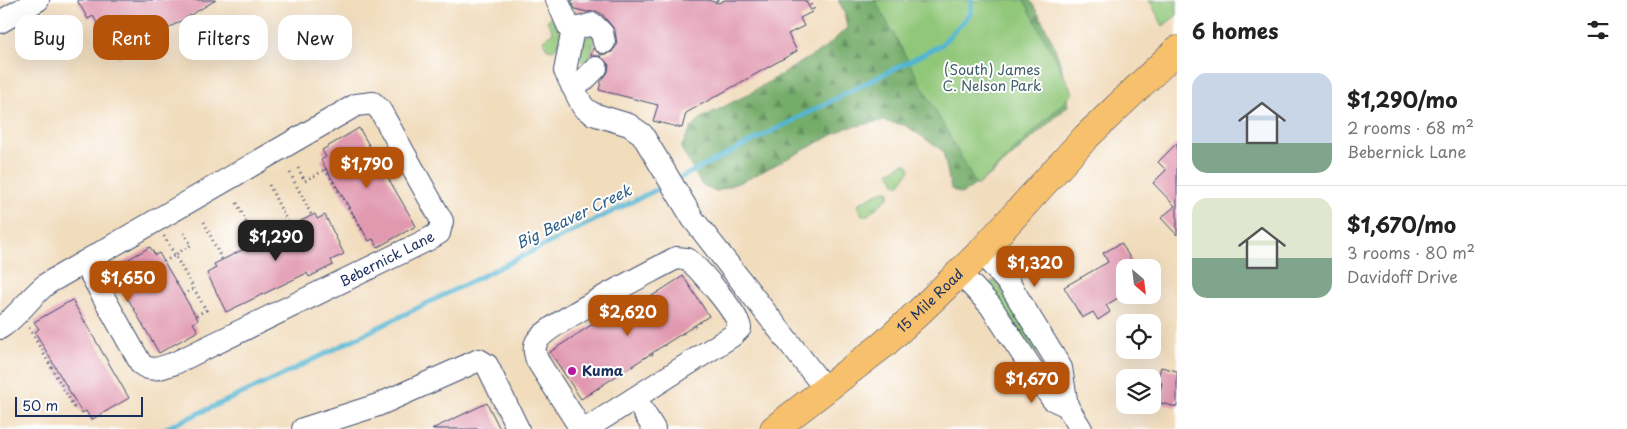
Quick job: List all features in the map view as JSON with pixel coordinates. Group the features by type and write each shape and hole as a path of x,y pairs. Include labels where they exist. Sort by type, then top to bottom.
{"main road":[{"name":"15 Mile Road","path":"774,429 883,345 981,252 1086,137 1174,58"}],"street":[{"path":"0,22 38,0"},
{"path":"557,0 571,30 572,39 565,71 588,111 629,125 642,134 693,219 826,390"},
{"path":"571,30 593,24 602,33 604,42"},
{"path":"572,86 585,79 596,68"},
{"name":"Bebernick Lane","path":"0,328 16,316 40,289 84,262 356,105 368,102 373,103 380,110 442,221 441,229 434,236 175,362 150,370 141,364 84,262"},
{"path":"981,252 1010,285 1064,377 1059,402"},
{"path":"676,258 687,259 696,267 736,316 740,328 732,336 635,398 580,425 537,360 535,346 543,334 601,300 676,258"},
{"path":"960,273 990,305 1025,360 1022,378 1026,389 1059,402 1081,429"},
{"path":"1025,360 1051,353"},
{"path":"303,429 378,405 475,360 484,362 487,365 518,429"},
{"path":"635,398 654,429"}],"path":[{"path":"808,0 814,10"},
{"path":"298,168 305,181 326,169 364,233"},
{"path":"290,173 312,216"},
{"path":"269,185 290,227"},
{"path":"237,203 256,243"},
{"path":"204,222 222,260"},
{"path":"160,229 206,310 195,316"},
{"path":"164,262 191,245 184,234"},
{"path":"183,295 194,289"},
{"path":"27,324 74,407 77,405"}],"green space":[{"path":"838,0 1030,0 1056,50 1067,92 1068,106 992,174 961,194 951,189 943,151 905,125 882,121 846,128 750,178 715,192 701,184 681,148 690,129 701,118 747,95 825,48 847,28 844,11"},
{"name":"(South) James C. Nelson Park","path":"875,0 1024,0 1073,93 977,186"},
{"path":"1149,0 1177,0 1177,15 1163,26"},
{"path":"550,17 562,35 558,46 553,50 547,49 543,40 553,32 547,21"},
{"path":"593,35 595,40 588,66 582,61 580,54 585,39"},
{"path":"904,163 909,165 910,170 900,184 896,185 889,172"},
{"path":"884,190 889,191 889,197 868,215 862,215 858,208 859,203"},
{"path":"992,281 996,281 1039,350 1032,354 987,286"}],"building":[{"path":"77,0 216,0 191,15 179,15 179,22 169,28 169,15 93,15 88,19"},
{"path":"571,0 707,0 719,3 724,0 805,0 812,12 800,18 804,26 788,34 797,51 686,113 682,128 653,121 658,105 599,90 601,82 608,72 609,65 600,56 591,56 593,48 601,55 612,52 617,45 615,30 602,14 596,11 587,12 575,9"},
{"path":"359,128 416,226 378,247 373,239 369,241 321,160 326,157 322,150"},
{"path":"1177,143 1177,235 1161,218 1175,206 1153,183 1166,170 1158,162"},
{"path":"315,214 317,219 325,215 344,254 331,260 333,265 309,277 307,273 226,312 207,273 216,268 214,264"},
{"path":"1121,243 1131,259 1116,259 1116,299 1106,305 1110,312 1098,320 1093,312 1082,318 1064,287 1108,262 1103,253"},
{"path":"150,247 155,255 159,253 198,320 193,323 198,331 159,353 111,269"},
{"path":"683,276 709,316 581,399 550,352 605,316 610,323"},
{"path":"72,300 129,398 91,420 86,411 82,413 35,332 39,329 34,322"},
{"path":"1161,367 1177,371 1177,407 1161,403"},
{"path":"487,403 500,429 432,429"}],"waterway":[{"name":"Big Beaver Creek","path":"676,180 941,45 971,13 971,0"},
{"name":"Big Beaver Creek","path":"164,429 278,377 666,185"}],"place":[{"name":"Kuma","path":"572,371"}]}
